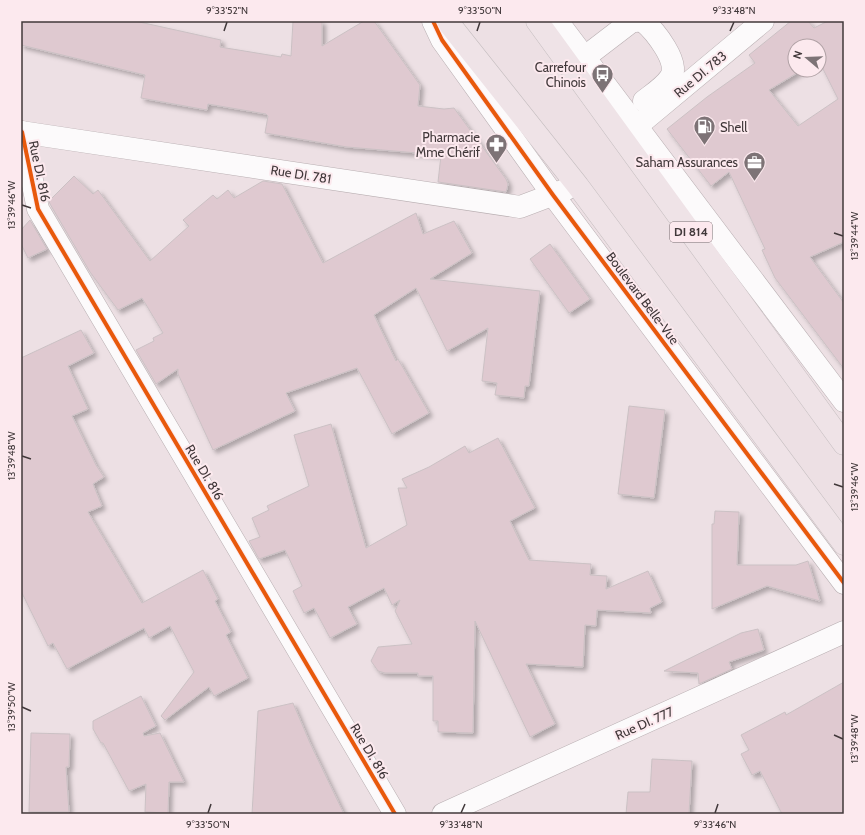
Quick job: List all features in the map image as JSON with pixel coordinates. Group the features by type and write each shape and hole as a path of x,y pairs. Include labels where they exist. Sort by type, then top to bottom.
{"main road":[{"name":"Boulevard Belle-Vue","path":"446,21 578,186 844,544"},
{"name":"DI 814","path":"537,21 844,444"}],"street":[{"name":"Boulevard Belle-Vue","path":"433,21 442,40 552,195 844,583"},
{"path":"557,21 844,401"},
{"path":"585,57 632,21 636,21"},
{"path":"633,121 671,78 674,65 671,57 648,25 643,21"},
{"name":"Rue DI. 783","path":"633,121 763,21"},
{"name":"Rue DI. 781","path":"21,132 520,207 578,186"},
{"name":"Rue DI. 816","path":"21,132 38,209 395,814"},
{"name":"Rue DI. 777","path":"443,814 844,632"}],"building":[{"path":"21,21 135,21 221,40 220,47 281,57 282,54 291,56 293,21 322,21 322,46 364,21 374,21 420,85 418,106 444,109 454,108 506,179 508,184 506,192 438,182 441,155 347,147 265,133 268,116 266,114 208,104 207,110 141,98 145,75 21,45"},
{"path":"791,21 808,21 814,28 828,21 844,21 844,242 810,257 844,303 844,369 775,278 762,250 765,249 729,172 711,186 667,129 707,97 755,63 749,55","holes":["787,38 827,38 827,77 838,99 798,126 769,90 789,78 787,78"]},
{"path":"74,176 93,194 98,190 150,261 189,226 183,220 213,195 217,199 228,190 234,198 263,181 282,184 323,263 416,213 423,234 454,221 472,253 430,279 540,291 529,386 525,386 524,398 495,395 497,383 482,381 488,328 447,351 416,288 374,315 396,361 398,359 429,413 392,434 357,368 286,393 295,411 213,450 178,374 178,369 156,384 136,350 154,341 153,338 163,333 142,298 118,310 90,272 50,204 49,201"},
{"path":"30,220 47,249 28,258 21,244 21,230"},
{"path":"550,244 590,299 569,313 530,259"},
{"path":"81,330 94,353 68,366 88,409 72,416 96,465 104,477 93,484 102,506 88,512 142,603 203,570 218,599 215,601 231,632 226,635 248,678 214,696 209,687 165,720 161,716 194,672 170,626 149,638 144,628 67,669 53,643 48,646 21,591 21,358"},
{"path":"629,406 665,410 654,498 618,494"},
{"path":"331,424 366,548 407,525 398,488 407,488 402,479 429,467 465,446 469,453 498,438 535,508 510,521 529,560 591,564 590,575 607,576 606,589 648,571 662,602 650,608 651,613 597,610 596,626 585,625 583,667 526,664 555,724 530,737 475,621 473,733 438,732 438,721 433,721 433,676 418,676 418,673 385,673 378,671 371,661 378,647 412,644 395,611 400,600 392,605 384,588 348,607 357,624 330,638 314,608 304,613 293,591 302,586 285,550 259,559 249,541 260,537 252,518 269,510 267,506 309,486 294,435"},
{"path":"715,511 739,512 737,565 796,565 808,561 820,601 767,586 712,609 712,524 714,524"},
{"path":"758,629 764,650 729,662 732,669 699,684 698,673 664,671 741,633"},
{"path":"844,682 844,814 782,814 760,771 752,775 741,754 749,750 741,735 785,712 786,715"},
{"path":"141,696 156,726 143,733 144,736 160,733 184,782 169,782 168,813 145,812 146,784 129,791 103,743 101,743 93,729 93,721"},
{"path":"293,703 310,743 344,814 252,814 258,711"},
{"path":"31,733 70,734 69,767 66,767 69,812 29,812"},
{"path":"652,759 692,761 689,814 626,814 628,792 650,792"}],"cycle path":[{"path":"433,21 442,40 553,195 844,583"},
{"path":"22,132 38,209 395,814"}],"place":[{"name":"Carrefour Chinois","path":"602,94"},
{"name":"Shell","path":"705,146"},
{"name":"Pharmacie Mme Chérif","path":"496,164"},
{"name":"Saham Assurances","path":"754,182"}]}
